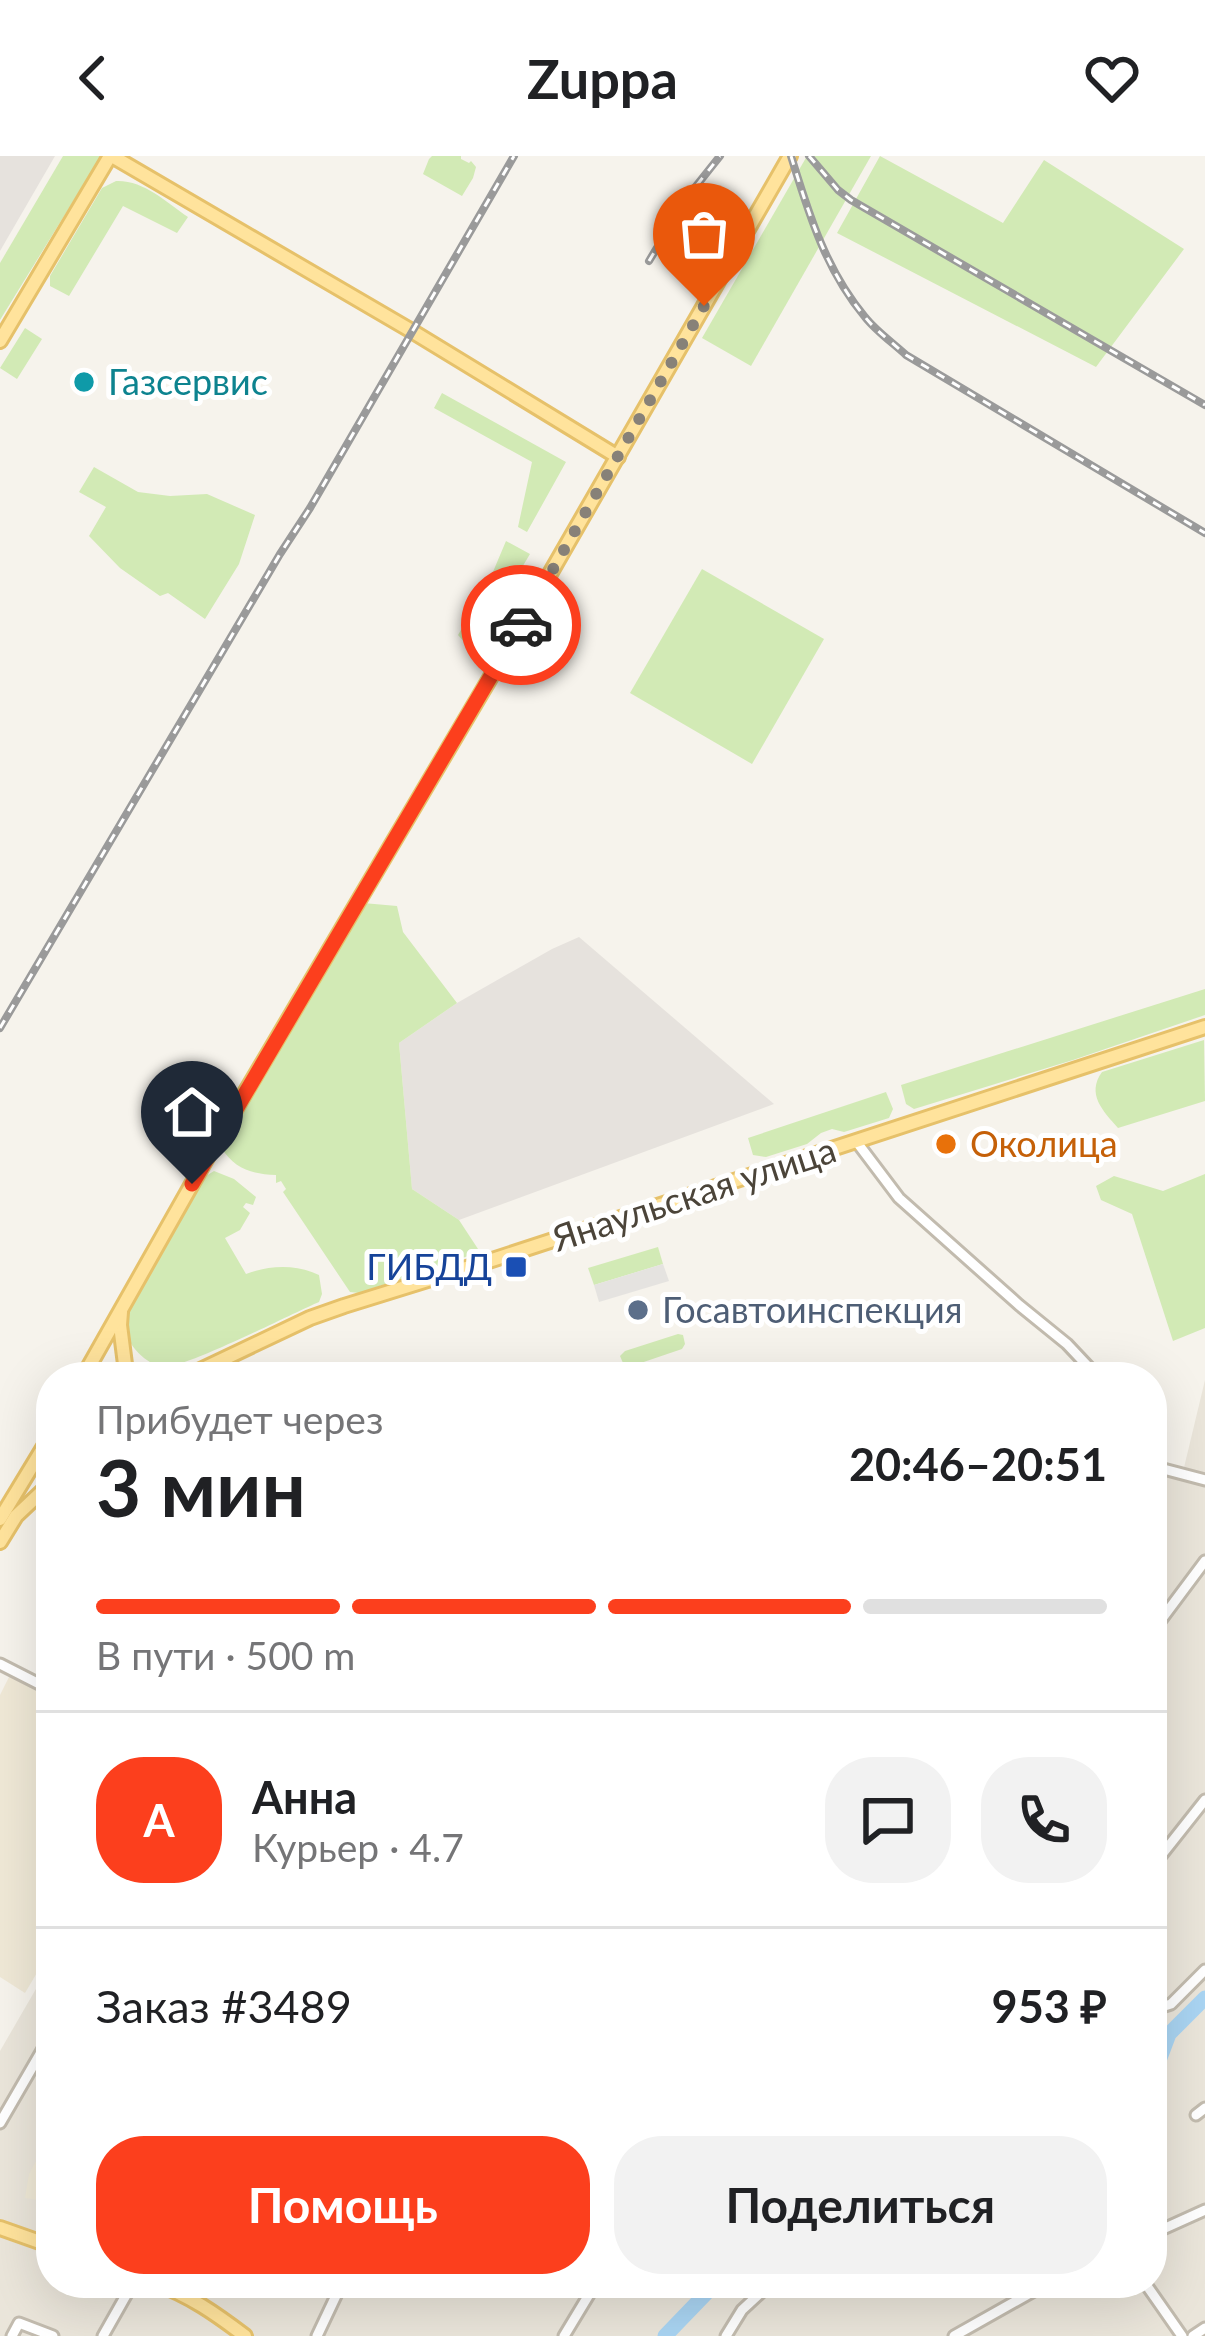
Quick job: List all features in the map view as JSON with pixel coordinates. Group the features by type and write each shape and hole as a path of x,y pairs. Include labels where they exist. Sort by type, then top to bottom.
{"main road":[{"path":"0,341 111,156 618,457"},
{"path":"93,1362 208,1154 790,156"},
{"name":"Янаульская улица","path":"217,1362 344,1306 1205,1027"},
{"path":"122,1309 124,1362"},
{"path":"0,1519 36,1460"},
{"path":"0,1542 16,1516 36,1497"},
{"path":"0,2228 36,2241"},
{"path":"191,2298 245,2336"}],"street":[{"path":"856,1141 899,1198 1084,1362"},
{"path":"1167,1470 1205,1480"},
{"path":"1167,1612 1205,1561"},
{"path":"0,1664 36,1682"},
{"path":"1167,1848 1205,1800"},
{"path":"1167,2005 1205,1970"},
{"path":"0,2123 36,2061"},
{"path":"1167,2227 1205,2210"},
{"path":"104,2336 126,2298"},
{"path":"317,2336 335,2298"},
{"path":"563,2336 587,2298"},
{"path":"727,2336 755,2298"},
{"path":"954,2336 1021,2298"},
{"path":"1155,2298 1182,2336"},
{"path":"12,2336 19,2323 53,2336"},
{"path":"1193,2336 1205,2328"}],"shaded area":[{"path":"0,156 55,156 0,251"},
{"path":"579,937 774,1104 459,1220 412,1189 399,1043 457,1003"},
{"path":"663,1264 669,1281 599,1302 594,1285"},
{"path":"1205,1380 1205,2336 0,2336 0,2051 36,1989 36,2298 1167,2298 1167,1478 1181,1480"},
{"path":"10,1675 36,1691 36,1974 25,1993 0,1977 0,1695"},
{"path":"36,2161 36,2200 25,2198"}],"green space":[{"path":"63,156 101,156 0,320 0,263"},
{"path":"432,156 461,156 476,167 462,196 423,174"},
{"path":"807,156 871,156 751,366 702,338"},
{"path":"880,156 1003,223 1044,160 1184,249 1096,367 837,233"},
{"path":"116,181 145,188 188,217 177,233 123,206 69,296 50,286 50,276 102,188"},
{"path":"25,328 42,339 17,379 0,368"},
{"path":"442,393 566,462 527,532 518,527 532,462 434,408"},
{"path":"94,467 138,492 207,494 255,515 239,564 205,619 120,568 89,536 106,507 79,492"},
{"path":"506,541 530,554 472,651 458,635"},
{"path":"702,569 824,639 752,764 630,693"},
{"path":"363,903 397,906 403,932 457,1003 399,1043 412,1189 459,1220 480,1252 359,1293 350,1292 283,1192 281,1181 276,1183 276,1175 244,1169 221,1147"},
{"path":"1205,989 1205,1015 914,1109 906,1104 901,1085"},
{"path":"1204,1040 1205,1101 1118,1128 1102,1109 1096,1088 1102,1072"},
{"path":"886,1092 893,1109 889,1118 844,1132 832,1129 807,1144 766,1157 753,1155 748,1138"},
{"path":"214,1171 234,1179 256,1197 253,1205 243,1207 250,1213 240,1230 225,1238 246,1274 274,1267 301,1269 319,1275 322,1294 319,1302 193,1359 151,1362 130,1342 127,1310 206,1176"},
{"path":"1205,1174 1205,1328 1173,1341 1132,1214 1101,1200 1096,1186 1114,1176 1163,1191"},
{"path":"658,1247 663,1264 594,1285 588,1268"},
{"path":"678,1334 685,1344 644,1362 623,1362 620,1356"}],"waterway":[{"path":"1167,2039 1205,1998"},
{"path":"665,2336 702,2298"}],"railway":[{"path":"0,1028 514,156"},
{"path":"649,261 689,195 720,156"},
{"path":"791,156 829,260 851,299 879,332 906,355 1205,533"},
{"path":"809,156 851,200 1205,405"}],"way so far":[{"path":"521,625 704,306"}],"place":[{"name":"Газсервис","path":"84,382"},
{"name":"Околица","path":"946,1144"},
{"name":"ГИБДД","path":"516,1267"},
{"name":"Госавтоинспекция","path":"638,1310"}],"route":[{"path":"192,1184 521,625"}]}
